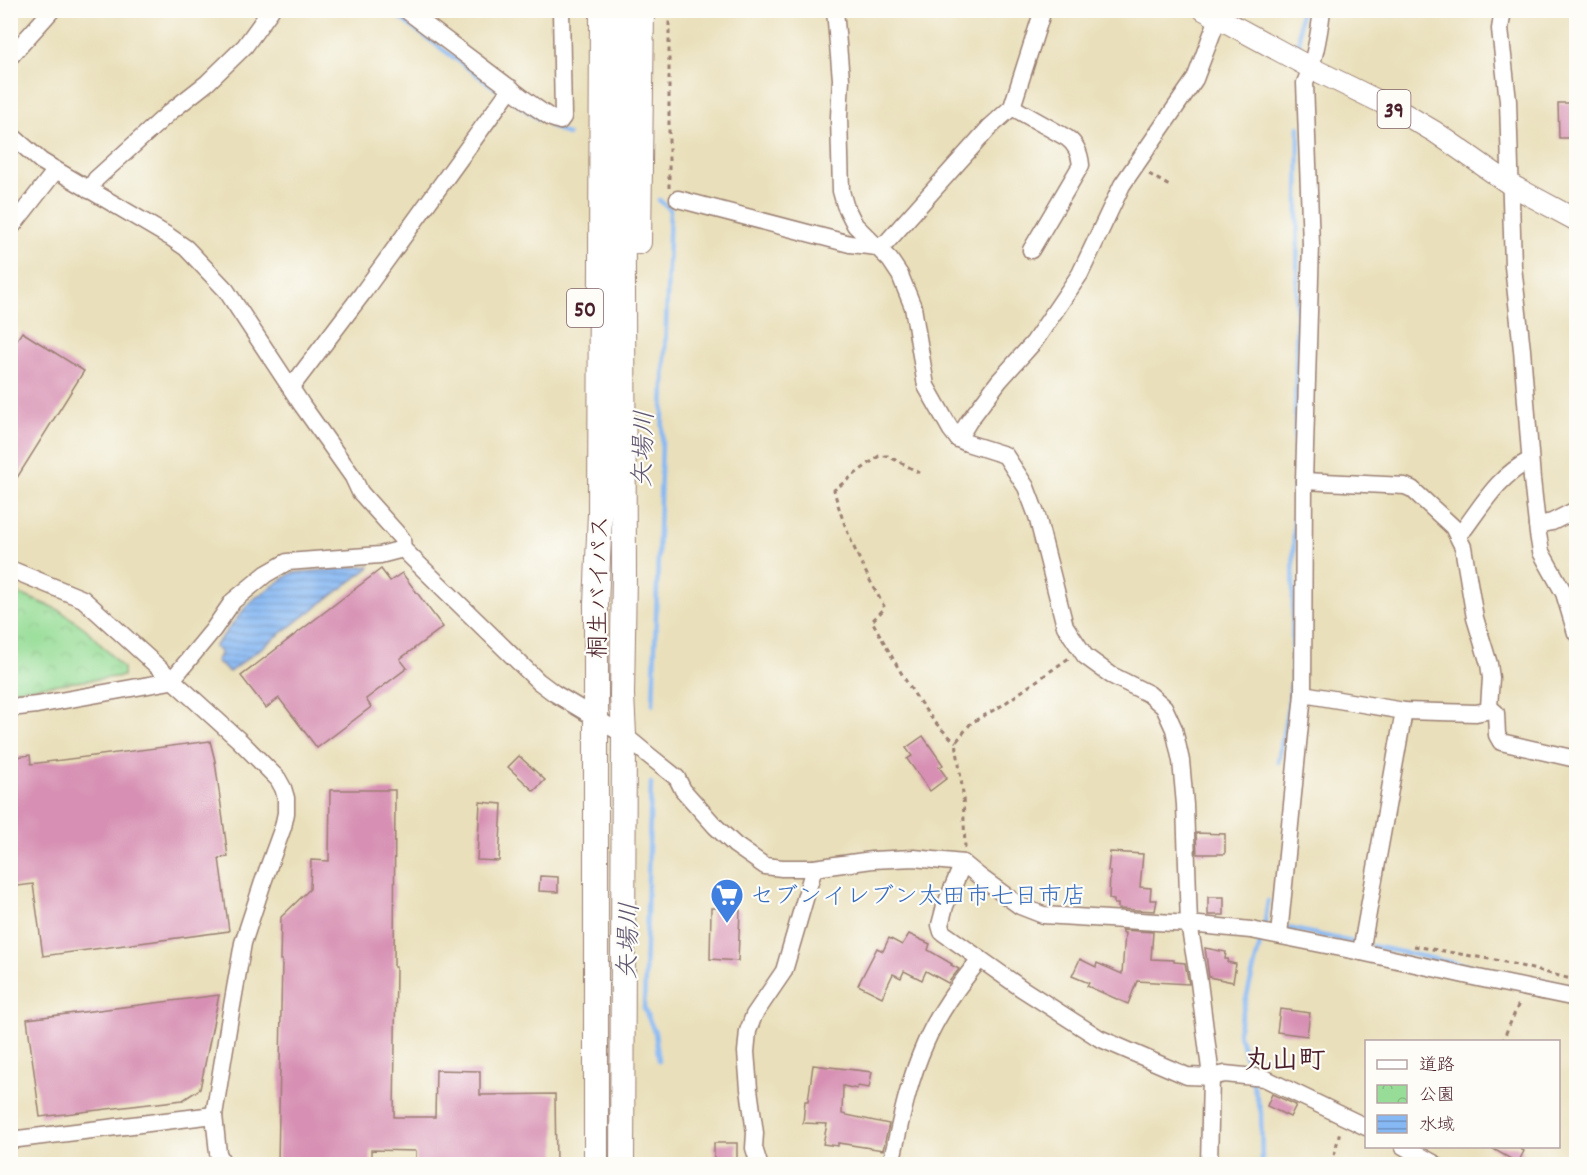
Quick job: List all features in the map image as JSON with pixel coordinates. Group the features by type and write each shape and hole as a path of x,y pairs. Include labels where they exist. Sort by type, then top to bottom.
{"highway":[{"name":"50","path":"587,10 584,494 596,604"},
{"name":"桐生バイパス","path":"602,10 612,90 624,575 622,1164"},
{"name":"桐生バイパス","path":"596,1164 596,604 612,90 622,10"},
{"name":"50","path":"624,575 638,509 638,261 642,10"}],"main road":[{"name":"39","path":"1211,14 1311,68 1401,112 1435,132 1511,185 1576,220"}],"street":[{"path":"10,57 52,10"},
{"path":"89,190 96,179 170,112 207,83 245,46 271,10"},
{"path":"406,10 551,118 560,121 563,117 561,10"},
{"path":"835,10 841,79 839,117 841,191 855,225 890,260 900,275 914,307 926,386 958,439 1005,455 1026,487 1065,626 1085,656 1111,675 1149,694 1164,707 1174,729 1181,761 1185,805 1189,924 1211,1077 1209,1164"},
{"path":"678,199 850,244 878,247 886,243 989,128 1012,107 1043,10"},
{"path":"1275,934 1303,694 1304,481 1311,245 1305,84 1314,62 1322,10"},
{"path":"1503,10 1500,29 1508,101 1513,266 1540,552 1564,593 1576,633"},
{"path":"958,439 999,381 1034,342 1080,274 1122,185 1195,78 1211,14"},
{"path":"290,386 362,294 511,88"},
{"path":"1012,107 1072,141 1080,156 1081,165 1031,250"},
{"path":"10,134 41,161 170,237 194,256 226,290 353,477 360,492 402,539 403,549 538,681 624,735 677,778 682,790 715,826 735,845 765,866 814,868 872,860 914,858 963,863 1020,906 1043,915 1251,930 1361,951 1576,998"},
{"path":"10,229 56,170"},
{"path":"1458,534 1501,480 1530,460"},
{"path":"1303,694 1404,711 1476,713 1486,711 1489,707 1491,678 1475,618 1463,547 1453,527 1413,489 1405,486 1304,481"},
{"path":"1537,525 1552,522 1576,510"},
{"path":"10,708 171,681 213,630 233,601 266,574 287,562 380,555 403,549"},
{"path":"10,569 83,599 240,741 278,778 283,788 286,798 284,827 243,943 214,1115 218,1153 223,1164"},
{"path":"1489,707 1496,713 1497,735 1501,742 1576,759"},
{"path":"1361,951 1404,711"},
{"path":"963,863 945,906 940,925 942,932 1021,988 1099,1038 1187,1076 1211,1077 1225,1074 1264,1078 1365,1126"},
{"path":"759,1164 754,1148 755,1133 747,1052 748,1031 754,1015 784,971 814,868"},
{"path":"891,1164 912,1081 925,1044 955,991 980,959"},
{"path":"10,1140 214,1115"},
{"path":"1407,1148 1436,1164"}],"path":[{"path":"669,10 669,193 678,199"},
{"path":"1136,165 1171,187"},
{"path":"920,473 888,456 879,456 834,490 848,534 885,608 872,621 911,690 944,733 956,742 963,794 965,847 963,863"},
{"path":"956,742 971,723 1002,706 1081,650"},
{"path":"1409,945 1501,961 1576,980"},
{"path":"1502,1040 1526,988"},
{"path":"1332,1164 1345,1116"}],"green space":[{"path":"10,590 59,610 86,629 123,668 123,676 11,690"}],"water":[{"path":"370,566 229,672 216,661 221,653 214,647 251,601 292,573"}],"building":[{"path":"1558,103 1576,103 1576,138 1559,138"},
{"path":"22,332 84,371 10,489 10,350"},
{"path":"381,569 390,581 402,573 443,627 400,659 407,668 366,699 371,707 317,748 279,698 266,708 241,676"},
{"path":"923,736 943,765 939,767 947,778 930,791 907,759 912,756 906,748"},
{"path":"210,741 215,761 228,857 219,858 229,931 43,956 33,884 10,887 10,758 30,755 31,764"},
{"path":"519,756 545,780 534,791 508,767"},
{"path":"330,790 395,790 394,1117 435,1117 436,1070 480,1071 480,1095 555,1094 556,1164 416,1164 416,1151 371,1150 371,1164 278,1164 281,917 310,889 311,860 329,861"},
{"path":"480,802 502,804 499,861 477,860"},
{"path":"1196,833 1225,834 1225,854 1197,854"},
{"path":"1110,852 1143,854 1140,887 1151,888 1150,900 1157,900 1155,911 1118,909 1118,904 1114,904 1114,900 1109,899"},
{"path":"540,876 558,877 558,892 539,891"},
{"path":"1208,897 1224,897 1224,915 1208,915"},
{"path":"711,908 740,910 738,961 710,959"},
{"path":"1121,930 1153,932 1151,959 1185,963 1189,984 1137,981 1128,1004 1087,986 1089,983 1072,976 1080,959 1096,967 1097,963 1122,974 1125,933"},
{"path":"909,934 930,944 928,950 959,969 948,983 926,971 922,980 904,971 901,978 893,974 882,997 858,985 877,948 883,951 889,938 902,945"},
{"path":"1205,948 1226,952 1227,962 1236,964 1233,982 1209,977"},
{"path":"219,995 200,1089 183,1100 40,1117 27,1019"},
{"path":"1280,1009 1310,1013 1307,1036 1277,1032"},
{"path":"813,1065 872,1072 869,1088 858,1086 857,1089 843,1086 842,1114 889,1124 883,1150 838,1143 838,1146 823,1144 827,1124 803,1123"},
{"path":"1272,1094 1296,1105 1290,1117 1267,1106"},
{"path":"714,1143 737,1143 737,1164 714,1164"},
{"path":"1492,1148 1519,1148 1524,1151 1518,1163"}],"waterway":[{"name":"矢場川","path":"389,10 502,93"},
{"path":"1299,48 1300,10"},
{"name":"矢場川","path":"509,98 539,119"},
{"name":"矢場川","path":"549,125 568,135"},
{"path":"1278,762 1292,679 1299,127"},
{"name":"矢場川","path":"653,704 670,209 659,200"},
{"name":"矢場川","path":"651,783 644,1008 655,1033 659,1061"},
{"path":"1264,928 1268,901"},
{"path":"1288,928 1357,943"},
{"path":"1250,1073 1238,1031 1262,936"},
{"path":"1372,946 1576,988"},
{"path":"1252,1081 1261,1112 1262,1164"}],"place":[{"name":"セブンイレブン太田市七日市店","path":"727,924"}],"district":[{"name":"丸山町","path":"1285,1059"}]}
